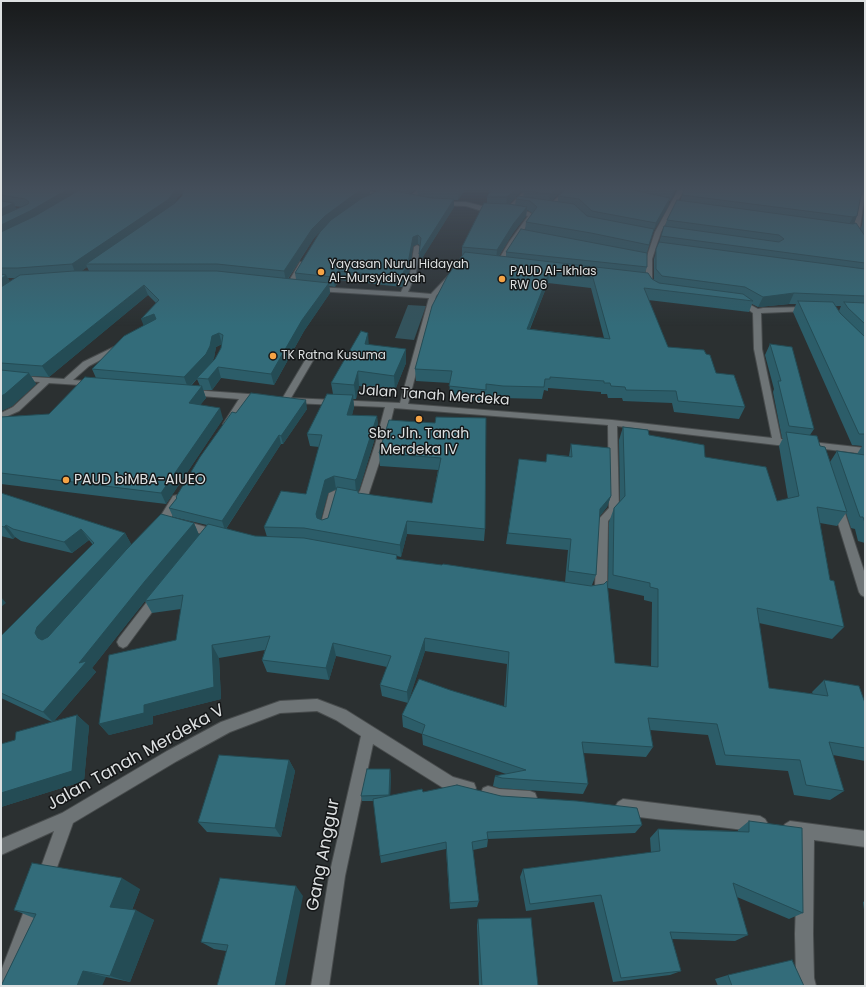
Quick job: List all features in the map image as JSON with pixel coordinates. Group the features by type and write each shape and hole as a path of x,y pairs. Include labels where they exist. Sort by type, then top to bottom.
{"street":[{"path":"518,234 525,235"},
{"path":"499,264 518,234"},
{"path":"651,235 658,234"},
{"path":"656,290 652,287 649,280 649,259 658,234"},
{"path":"403,295 413,273 417,247"},
{"path":"653,248 661,249"},
{"path":"296,286 285,285 306,256"},
{"path":"641,258 649,259"},
{"path":"403,406 433,296 455,270"},
{"path":"641,279 649,280"},
{"path":"312,288 433,296"},
{"path":"735,300 741,301 757,312"},
{"path":"757,312 763,310 790,308 814,309"},
{"path":"757,312 758,349 777,442"},
{"path":"66,382 86,364 128,343"},
{"path":"279,399 314,352"},
{"path":"1,377 105,386"},
{"path":"1,416 16,409 46,381"},
{"name":"Jalan Tanah Merdeka","path":"200,382 187,392 245,397 390,405 612,424 865,451"},
{"path":"220,433 245,397"},
{"path":"325,527 333,496 336,494 359,498 364,493 380,445 390,405"},
{"path":"580,591 595,592 601,587 603,523 605,518 614,509 612,424"},
{"path":"818,446 822,456"},
{"path":"149,536 164,520 184,488"},
{"path":"836,500 865,592"},
{"path":"164,520 224,536"},
{"path":"202,542 210,532"},
{"path":"123,642 162,591"},
{"name":"Jalan Tanah Merdeka V","path":"1,847 67,818 172,756 226,727 280,707 317,705 341,715 450,784 499,796 543,799"},
{"name":"Gang Anggur","path":"320,986 337,876 369,732"},
{"path":"612,805 712,817 865,839"},
{"path":"4,986 67,818"},
{"path":"806,831 804,934 805,978 807,986"}],"shaded area":[{"path":"408,305 426,306 414,340 395,338"}],"building":[{"path":"1,234 117,234 72,264 1,268"},
{"path":"130,234 309,234 284,271 217,264 86,264"},
{"path":"319,234 432,234 419,254 421,238 418,235 413,237 408,263 401,277 338,271 333,277 295,273"},
{"path":"468,234 507,234 497,250 462,247"},
{"path":"518,234 548,234 647,253 647,267 506,252"},
{"path":"596,234 652,234 649,245"},
{"path":"662,234 722,234 779,242 784,239 779,235 772,234 864,234 865,236 865,263 661,236"},
{"path":"659,242 865,269 865,296 794,293 763,297 745,287 662,276 656,269 656,249"},
{"path":"465,252 648,273 652,279 659,283 743,294 753,301 644,288 668,347 704,350 706,354 710,355 716,373 734,375 745,407 678,401 676,391 626,390 625,387 611,386 610,383 604,383 604,381 550,377 550,379 545,379 544,387 486,384 486,390 449,386 452,371 415,369 432,306 448,275","holes":["549,273 593,278 610,339 527,329"]},
{"path":"74,271 217,271 329,283 302,320 271,374 218,367 208,379 197,378 215,359 221,348 223,335 219,333 212,336 210,346 206,354 184,377 92,369 124,336 156,319 154,314 141,319 159,300 144,285 42,366 1,363 1,287 20,275"},
{"path":"1,274 6,275 1,279"},
{"path":"798,301 833,302 840,313 865,337 865,434 859,434"},
{"path":"844,302 865,303 865,324 848,308"},
{"path":"361,331 368,333 365,344 406,349 394,376 358,371 354,385 331,383"},
{"path":"770,344 792,347 814,429 789,426 778,381 781,381"},
{"path":"1,370 29,373 1,396"},
{"path":"85,377 202,386 189,403 220,408 161,493 1,473 1,417 49,414"},
{"path":"251,393 306,400 281,436 279,435 222,521 169,508 177,498 176,497 200,457 232,412 236,413"},
{"path":"327,394 353,395 347,415 377,416 357,478 355,480 334,476 325,480 316,514 317,518 322,520 328,518 337,487 358,491 358,493 432,503 441,458 379,453 389,420 435,423 436,417 486,418 485,529 407,521 400,545 304,528 264,527 281,491 306,494 322,435 307,434"},
{"path":"623,427 648,430 649,435 704,445 705,457 766,467 777,501 799,496 786,432 817,436 820,446 825,447 847,512 817,507 830,580 834,581 844,627 757,608 769,688 828,696 824,680 859,686 865,703 865,748 829,742 844,791 806,785 800,760 725,755 717,724 648,718 653,747 582,742 588,784 502,778 495,776 526,770 422,734 425,725 402,715 419,679 506,707 509,652 425,638 407,692 380,685 391,656 333,643 326,668 262,660 270,636 212,645 214,687 144,705 144,713 99,724 109,655 176,640 183,595 145,601 208,524 255,536 304,538 397,555 396,559 443,564 591,586 604,584 607,581 615,663 658,667 658,589 650,587 650,583 613,575 614,508 625,496"},
{"path":"571,444 610,448 611,496 600,509 596,575 568,571 571,539 508,533 519,459 546,462 547,454 572,457"},
{"path":"837,451 865,455 865,523 863,517 860,517"},
{"path":"1,493 125,533 37,627 35,633 38,638 42,640 48,637 126,550 161,514 194,523 79,663 87,661 43,712 1,693 1,636 94,543 81,529 64,542 13,529 6,525 4,527 1,526"},
{"path":"77,715 72,771 1,793 1,744 15,740 16,732"},
{"path":"219,755 289,760 275,828 198,822"},
{"path":"367,769 390,769 389,795 361,796"},
{"path":"457,785 501,796 577,801 637,808 642,825 487,832 488,839 472,842 479,901 450,903 446,842 380,856 373,799 422,789 423,792"},
{"path":"749,821 802,828 803,913 733,883 748,935 670,932 681,971 621,978 601,895 530,904 523,869 660,851 658,829 749,832"},
{"path":"32,863 122,878 110,907 136,910 110,976 83,971 77,986 1,986 36,914 14,910"},
{"path":"220,878 296,886 275,986 217,986 228,945 201,942"},
{"path":"531,918 538,986 482,986 478,919"},
{"path":"792,960 804,986 732,986 728,975"}],"place":[{"name":"Yayasan Nurul Hidayah Al-Mursyidiyyah","path":"321,272"},
{"name":"PAUD Al-Ikhlas RW 06","path":"502,279"},
{"name":"TK Ratna Kusuma","path":"273,356"},
{"name":"Sbr. Jln. Tanah Merdeka IV","path":"419,419"},
{"name":"PAUD biMBA-AIUEO","path":"66,480"}]}
